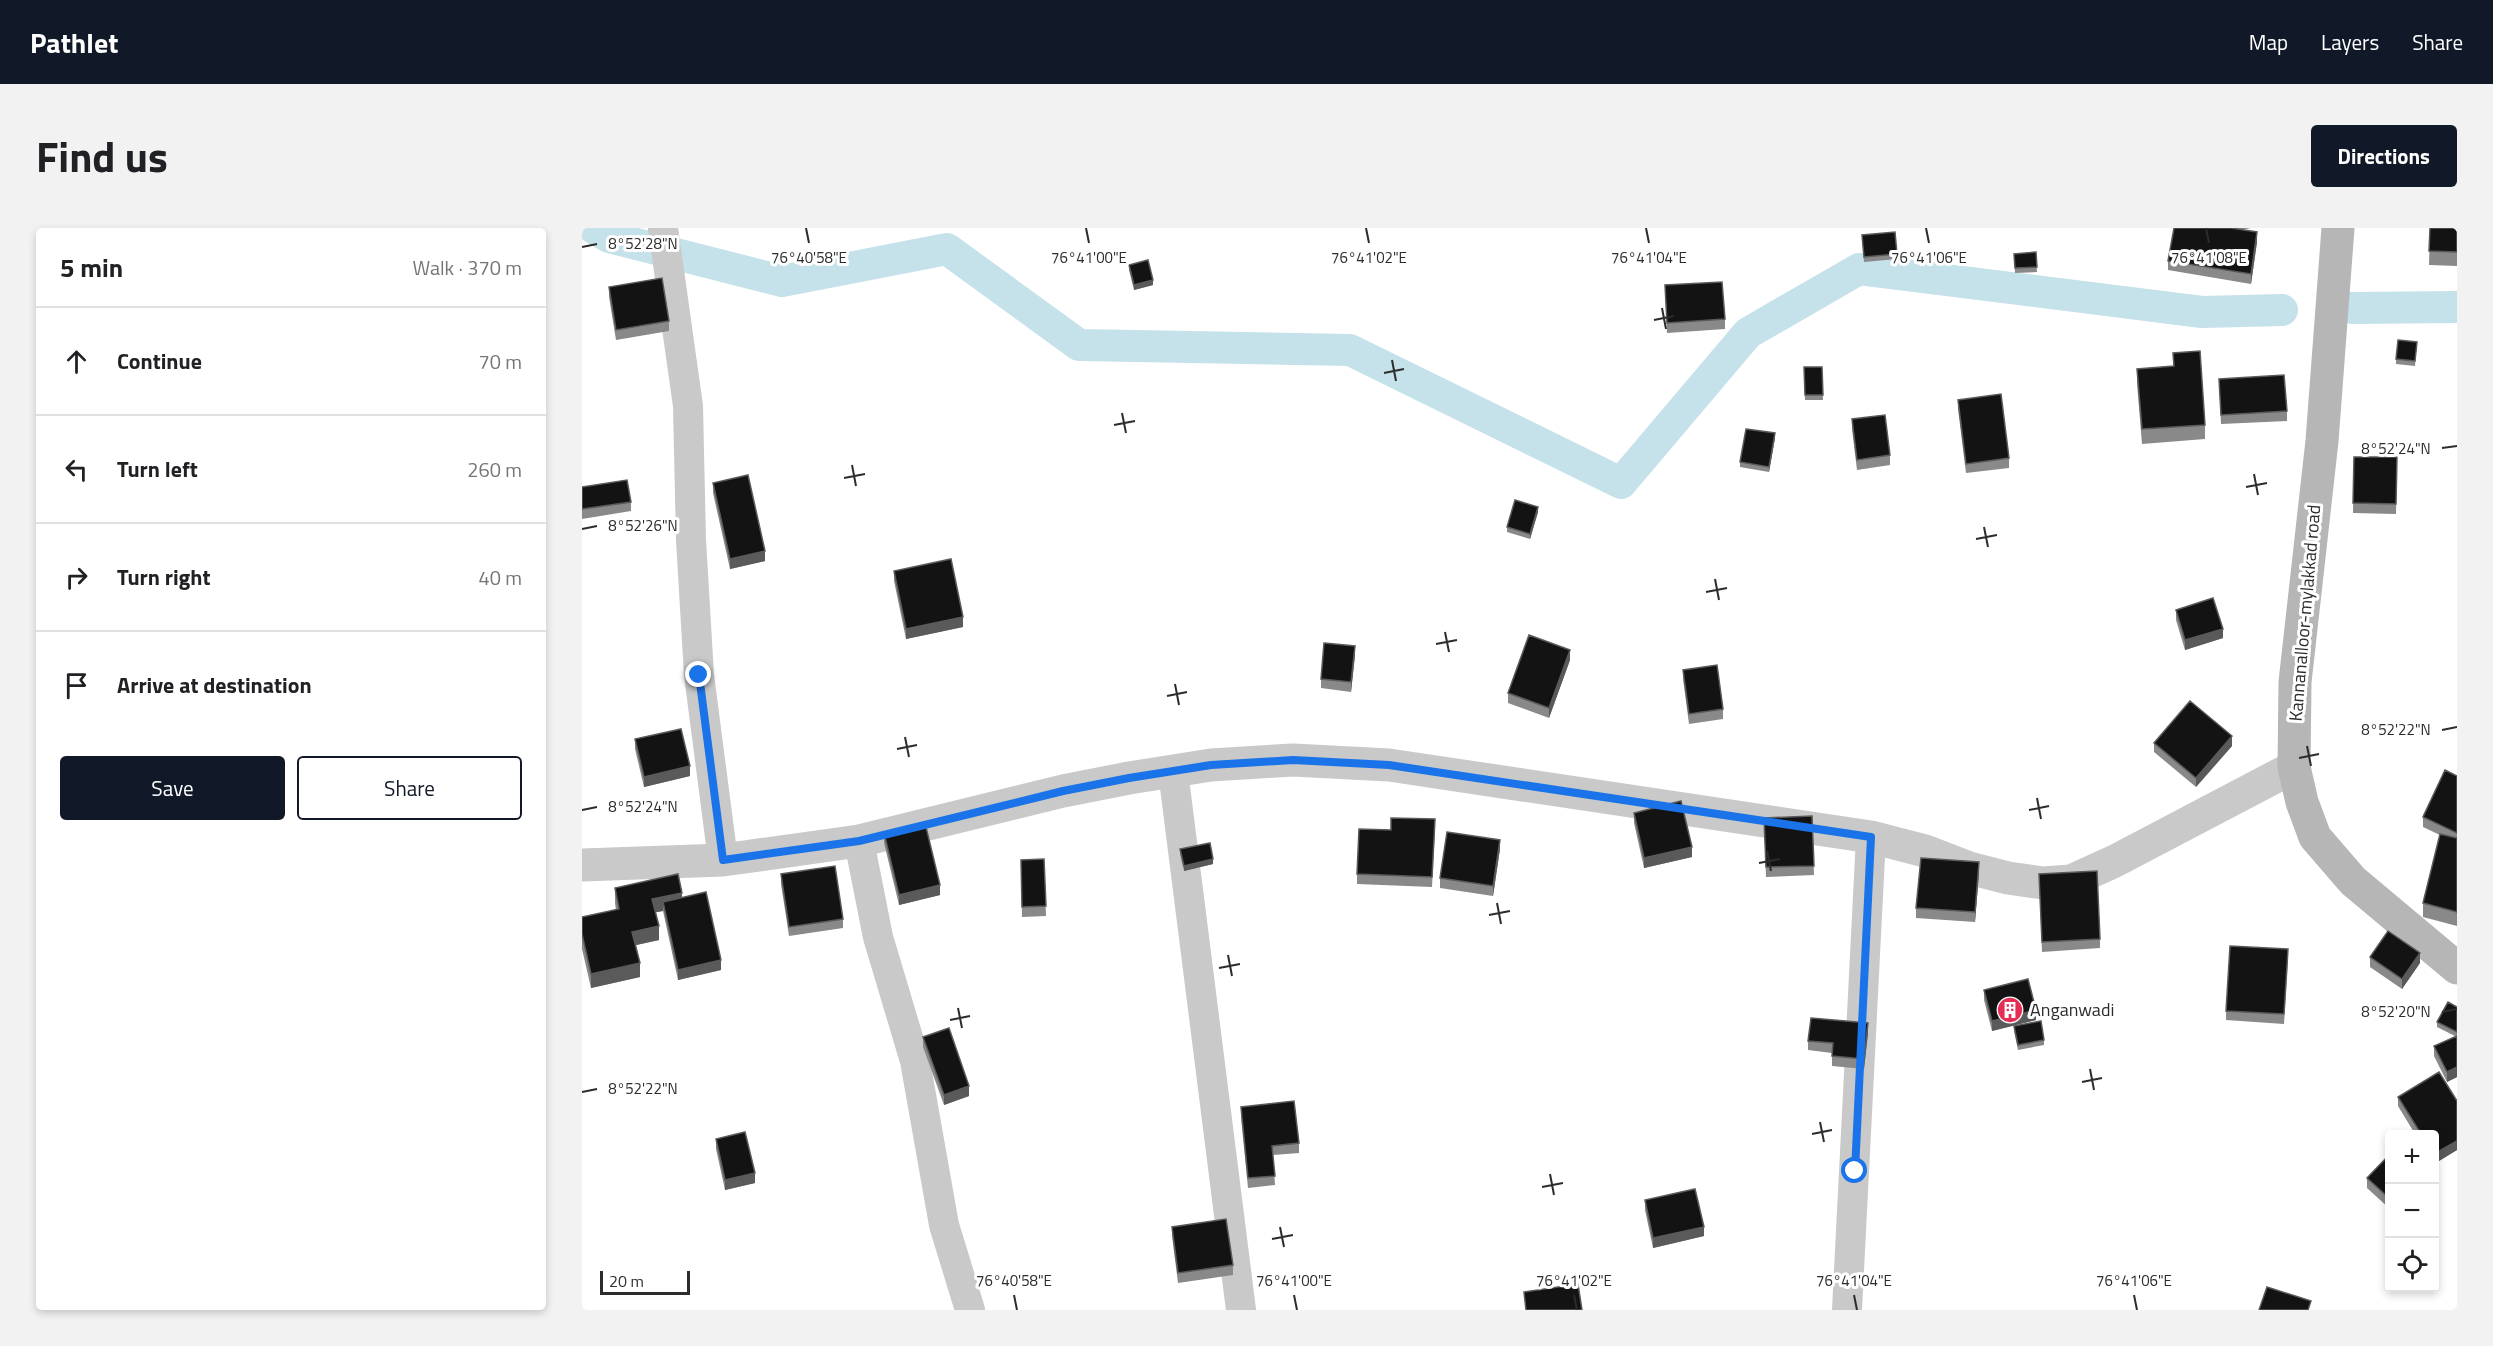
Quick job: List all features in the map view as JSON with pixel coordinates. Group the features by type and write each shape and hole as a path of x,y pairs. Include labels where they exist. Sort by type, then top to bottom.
{"main road":[{"name":"Kannanalloor-mylakkad road","path":"2338,228 2322,441 2295,682 2294,767 2302,802 2315,837 2353,881 2457,968"}],"street":[{"path":"663,228 688,406 691,540 699,675 723,860"},
{"path":"582,865 723,860 859,841 1063,791 1211,765 1293,760 1389,765 1871,837 1925,851 1969,868 2008,878 2043,883 2071,880 2115,861 2294,767"},
{"path":"1173,771 1241,1310"},
{"path":"1848,1310 1871,837"},
{"path":"859,841 878,937 915,1061 944,1225 970,1310"}],"building":[{"path":"2174,228 2231,228 2257,232 2251,274 2168,261"},
{"path":"2430,228 2457,228 2457,252 2429,251"},
{"path":"1895,232 1897,254 1864,257 1862,235"},
{"path":"2036,252 2037,267 2015,268 2014,254"},
{"path":"1148,260 1153,280 1134,285 1129,265"},
{"path":"662,278 669,321 616,330 609,287"},
{"path":"1722,282 1725,319 1667,323 1665,285"},
{"path":"2398,340 2417,342 2415,361 2396,359"},
{"path":"2200,351 2205,425 2142,429 2137,369 2174,366 2173,353"},
{"path":"1804,367 1822,367 1823,395 1805,395"},
{"path":"2284,375 2287,411 2221,415 2219,379"},
{"path":"2001,394 2009,458 1966,464 1958,400"},
{"path":"1885,415 1890,455 1857,460 1852,419"},
{"path":"1746,429 1775,433 1769,467 1740,462"},
{"path":"2354,457 2397,457 2396,504 2353,503"},
{"path":"748,475 765,551 730,559 713,483"},
{"path":"627,480 631,502 582,509 582,487"},
{"path":"1515,500 1538,507 1530,534 1507,527"},
{"path":"951,559 963,617 906,629 894,571"},
{"path":"2213,598 2223,629 2185,640 2176,610"},
{"path":"1529,635 1570,650 1549,708 1508,693"},
{"path":"1324,643 1355,646 1351,682 1321,679"},
{"path":"1717,665 1723,709 1689,714 1683,670"},
{"path":"2190,701 2232,736 2196,778 2154,743"},
{"path":"681,729 690,766 644,777 635,739"},
{"path":"2445,770 2457,776 2457,833 2423,817"},
{"path":"1681,801 1692,847 1644,858 1634,813"},
{"path":"1812,816 1814,866 1766,867 1764,818"},
{"path":"1391,818 1435,819 1432,877 1357,874 1359,829 1391,830"},
{"path":"925,823 940,885 899,895 884,833"},
{"path":"1447,832 1500,840 1493,886 1440,878"},
{"path":"2440,834 2457,838 2457,912 2423,903"},
{"path":"1210,843 1213,859 1184,866 1180,849"},
{"path":"1921,858 1979,862 1975,912 1916,908"},
{"path":"1044,859 1046,906 1022,907 1021,860"},
{"path":"835,866 843,919 789,927 781,874"},
{"path":"2097,871 2100,939 2042,942 2039,874"},
{"path":"678,874 682,893 652,899 659,926 632,932 640,963 591,974 582,934 582,917 619,909 615,888"},
{"path":"706,892 721,960 678,970 663,902"},
{"path":"2388,931 2420,953 2402,979 2370,957"},
{"path":"2230,946 2288,949 2284,1014 2226,1011"},
{"name":"Anganwadi","path":"2028,979 2036,1010 1992,1021 1984,990"},
{"path":"2448,1002 2457,1007 2457,1032 2437,1022"},
{"path":"1811,1018 1868,1023 1864,1059 1832,1056 1833,1043 1808,1041"},
{"path":"2041,1021 2044,1040 2018,1045 2014,1026"},
{"path":"949,1028 969,1086 944,1095 923,1037"},
{"path":"2457,1036 2457,1067 2447,1072 2434,1046"},
{"path":"2439,1072 2457,1101 2457,1141 2439,1151 2439,1130 2419,1130 2398,1097"},
{"path":"1294,1101 1299,1143 1272,1146 1275,1176 1248,1178 1241,1107"},
{"path":"745,1132 755,1173 725,1180 716,1139"},
{"path":"2385,1159 2385,1194 2367,1178"},
{"path":"1695,1189 1704,1227 1653,1238 1645,1200"},
{"path":"1226,1219 1233,1265 1178,1273 1172,1227"},
{"path":"1578,1284 1582,1310 1526,1310 1524,1292"},
{"path":"2267,1287 2311,1301 2308,1310 2259,1310"}],"waterway":[{"path":"594,228 609,237 782,281 947,249 1079,345 1350,350 1621,483 1748,333 1859,269 2202,312 2282,310"},
{"path":"2353,308 2457,307"}],"place":[{"name":"Anganwadi","path":"2010,1010"}],"route":[{"path":"699,675 723,860 859,841 1063,791 1129,778 1211,765 1293,760 1389,765 1871,837 1855,1171"}]}
